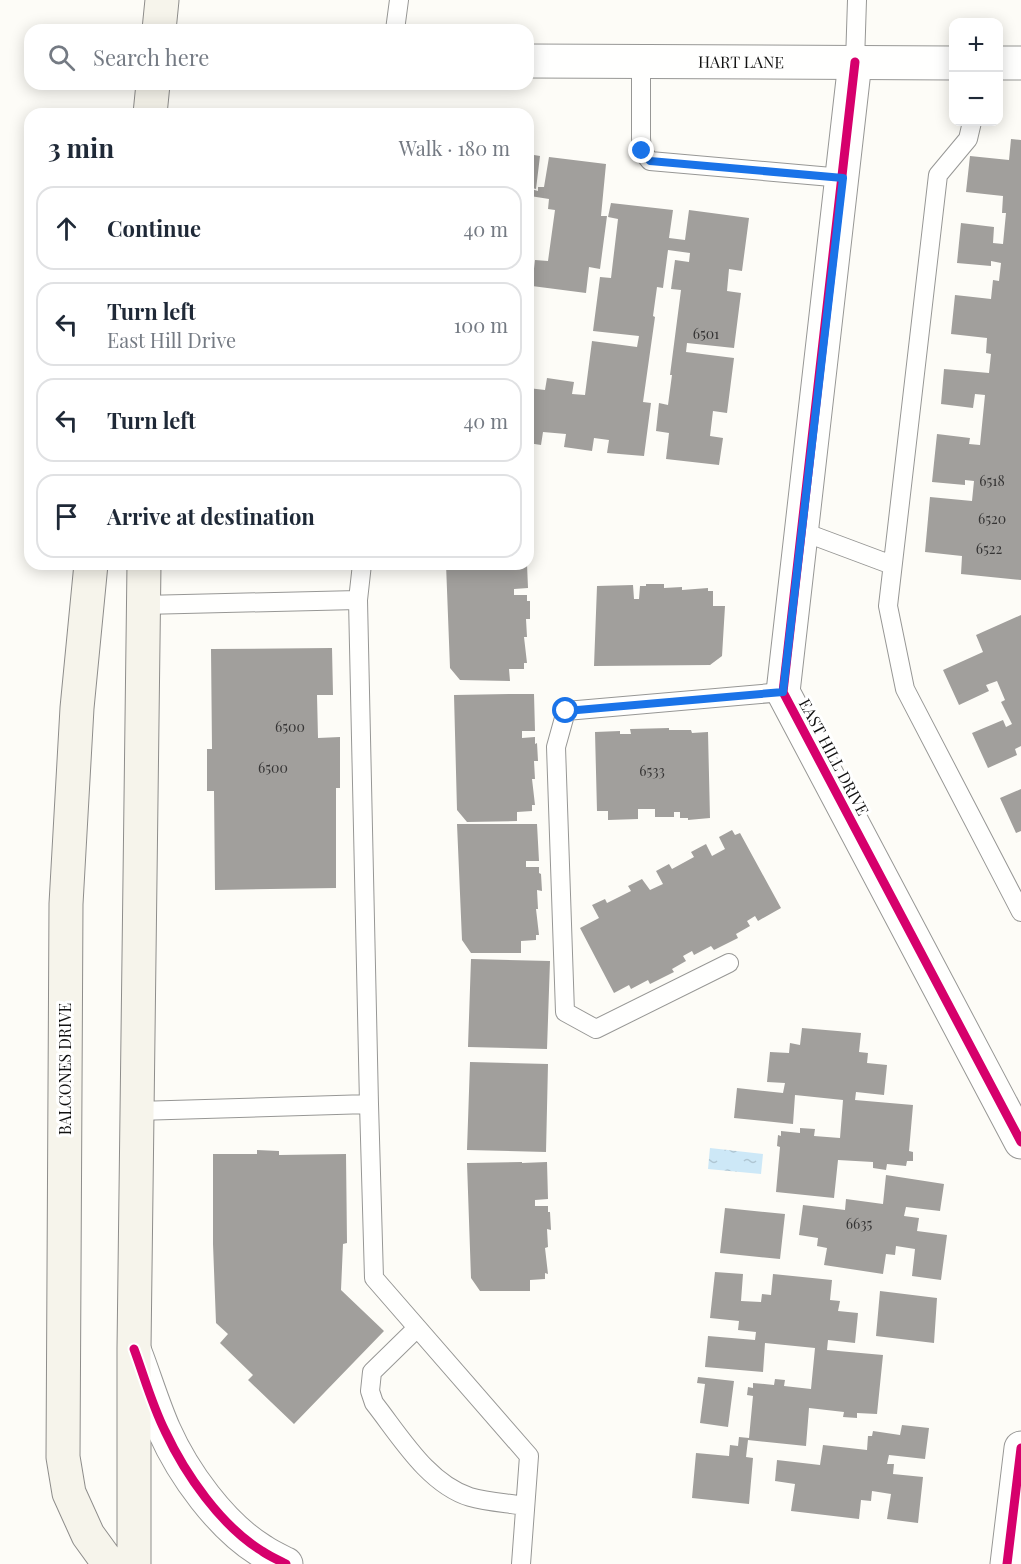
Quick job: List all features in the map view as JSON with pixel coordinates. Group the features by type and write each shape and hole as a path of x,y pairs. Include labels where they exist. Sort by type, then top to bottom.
{"main road":[{"path":"160,24 162,0"},
{"path":"151,108 152,90"},
{"name":"BALCONES DRIVE","path":"90,570 77,708 66,904 63,1457 69,1493 88,1534 109,1564"},
{"path":"134,1564 134,1349 144,570"}],"street":[{"name":"HART LANE","path":"534,61 949,63"},
{"name":"EAST HILL DRIVE","path":"855,62 783,692 1021,1142"},
{"path":"1003,63 1021,63"},
{"path":"134,1349 164,1430 181,1463 201,1493 226,1521 261,1551 286,1564"},
{"path":"1007,1564 1021,1448"}],"lane":[{"path":"396,24 399,0"},
{"path":"855,62 856,0"},
{"path":"640,62 640,138 642,151 650,161 843,178"},
{"path":"971,126 968,139 938,175 888,606 905,689 1021,912"},
{"path":"801,531 892,565"},
{"path":"361,570 358,600 374,1278 529,1456 520,1564"},
{"path":"143,605 358,600"},
{"path":"729,963 596,1029 565,1012 556,747 566,711 783,692"},
{"path":"138,1111 369,1104"},
{"path":"417,1328 372,1372 370,1391 374,1403 430,1473 454,1490 471,1497 525,1506"}],"water":[{"path":"710,1148 763,1154 761,1174 708,1169"}],"building":[{"path":"1011,139 1021,140 1021,580 961,574 962,556 925,552 930,497 972,501 974,481 965,480 965,485 932,482 937,434 970,438 969,444 980,445 985,395 975,394 973,408 941,404 944,369 989,373 991,354 986,353 987,338 951,334 955,295 991,299 993,280 999,281 1001,263 991,261 991,266 957,263 961,223 994,227 993,243 1003,244 1006,213 1002,213 1003,196 966,192 970,156 1009,160"},
{"path":"534,155 540,156 536,189 534,188"},
{"path":"549,157 606,164 601,216 607,216 600,269 589,267 586,293 534,286 535,260 548,261 555,210 548,209 549,199 534,197 534,190 538,191 538,187 544,187"},
{"path":"611,203 673,210 669,238 685,240 689,210 749,218 742,271 729,269 727,291 741,293 734,348 687,343 686,352 734,358 727,413 713,411 710,436 723,438 719,465 666,459 669,433 656,431 659,403 668,405 672,375 670,375 681,290 671,289 675,260 689,262 690,253 668,250 663,288 657,287 653,316 655,317 643,402 651,403 644,456 607,453 609,440 594,438 592,451 564,447 566,434 543,432 541,445 534,444 534,389 545,390 547,378 574,382 572,394 585,395 592,341 637,347 639,336 593,331 600,277 611,278 618,219 608,217"},
{"path":"446,570 527,570 528,588 514,589 514,595 527,595 527,601 530,601 530,619 526,619 527,637 524,637 527,663 524,663 524,669 509,669 510,681 460,680 450,668"},
{"path":"646,584 664,584 664,588 682,587 682,590 708,588 708,591 713,591 713,606 725,606 722,656 710,665 594,666 597,586 633,585 634,599 639,599 640,586 646,586"},
{"path":"1021,615 1021,746 1015,749 1017,755 988,768 972,733 1003,720 1006,727 1012,724 1001,702 1005,700 997,681 986,685 989,691 959,705 943,670 983,652 976,635"},
{"path":"332,648 333,695 317,695 318,738 340,737 340,788 336,788 336,888 215,890 214,791 207,791 207,749 212,749 211,649"},
{"path":"534,694 535,731 522,731 522,738 535,737 535,744 537,743 538,761 534,761 535,779 532,779 535,805 532,805 532,811 517,812 517,821 467,822 457,810 454,695"},
{"path":"669,728 669,730 691,730 692,733 708,732 710,818 688,820 688,818 680,818 680,812 674,812 674,817 655,817 655,809 638,809 638,819 608,820 608,811 597,811 595,732 620,731 620,734 631,734 630,729"},
{"path":"1021,789 1021,831 1016,833 1000,798"},
{"path":"457,824 537,824 539,861 526,861 526,867 539,867 541,874 542,891 537,890 538,909 536,909 539,935 536,935 536,940 521,941 521,953 471,953 462,940"},
{"path":"732,830 735,835 740,833 781,908 758,921 755,916 747,921 750,926 736,934 738,938 714,950 711,946 694,955 692,951 683,956 686,961 672,969 674,972 650,984 648,980 631,989 629,985 614,993 580,928 599,918 592,905 605,899 607,903 631,891 628,886 642,879 650,890 663,884 656,871 669,864 672,869 694,857 691,852 706,844 712,856 725,849 719,837"},
{"path":"471,959 550,961 547,1049 468,1047"},
{"path":"802,1028 861,1033 859,1052 868,1053 867,1063 887,1065 884,1095 856,1092 855,1100 913,1105 909,1151 913,1152 913,1161 907,1161 906,1166 887,1164 886,1170 873,1168 873,1162 838,1160 834,1198 776,1192 780,1147 777,1146 778,1135 781,1136 781,1131 800,1133 800,1128 815,1129 814,1136 840,1138 843,1100 795,1095 793,1124 734,1118 737,1088 783,1093 785,1083 767,1082 770,1052 789,1053 790,1043 800,1045"},
{"path":"470,1062 548,1064 546,1152 467,1150"},
{"path":"257,1150 279,1151 279,1155 346,1154 347,1243 343,1244 341,1290 384,1331 294,1424 248,1380 253,1375 220,1343 228,1334 216,1323 213,1154 257,1154"},
{"path":"547,1162 548,1199 535,1200 535,1206 548,1206 548,1212 550,1212 551,1230 547,1229 548,1247 545,1248 548,1274 545,1273 545,1279 530,1280 530,1291 480,1291 471,1278 467,1163"},
{"path":"886,1175 944,1184 940,1211 906,1207 904,1216 919,1218 917,1231 947,1235 941,1280 912,1276 915,1249 896,1246 895,1255 886,1254 883,1274 824,1265 827,1248 817,1246 818,1238 799,1235 803,1205 845,1210 846,1199 883,1204"},
{"path":"725,1208 785,1214 780,1259 720,1253"},
{"path":"715,1272 743,1274 741,1301 761,1302 762,1294 771,1295 773,1274 832,1280 830,1300 840,1301 838,1311 858,1313 855,1343 828,1340 827,1350 883,1355 877,1414 857,1413 857,1418 843,1417 844,1412 809,1408 806,1446 748,1440 746,1457 753,1458 749,1504 692,1498 696,1453 729,1456 730,1445 738,1446 739,1437 749,1438 753,1396 747,1395 748,1387 753,1388 753,1383 774,1385 775,1379 785,1380 784,1386 811,1389 815,1348 765,1343 763,1372 705,1367 708,1336 755,1340 756,1332 738,1330 739,1321 710,1318"},
{"path":"880,1291 937,1298 934,1343 876,1336"},
{"path":"698,1377 734,1381 728,1427 700,1423 705,1384 697,1383"},
{"path":"902,1425 929,1428 925,1459 889,1455 887,1464 894,1464 893,1474 923,1477 918,1523 887,1519 891,1494 872,1491 871,1501 861,1500 859,1519 791,1511 795,1484 775,1481 777,1460 820,1465 823,1445 867,1450 868,1436 872,1436 873,1431 900,1435"}],"cycle path":[{"path":"855,62 783,692 1021,1142"},
{"path":"134,1349 160,1421 183,1464 206,1498 232,1528 262,1551 286,1564"},
{"path":"1007,1564 1021,1448"}],"route":[{"path":"566,711 783,692 843,178 650,161 642,151"}]}
